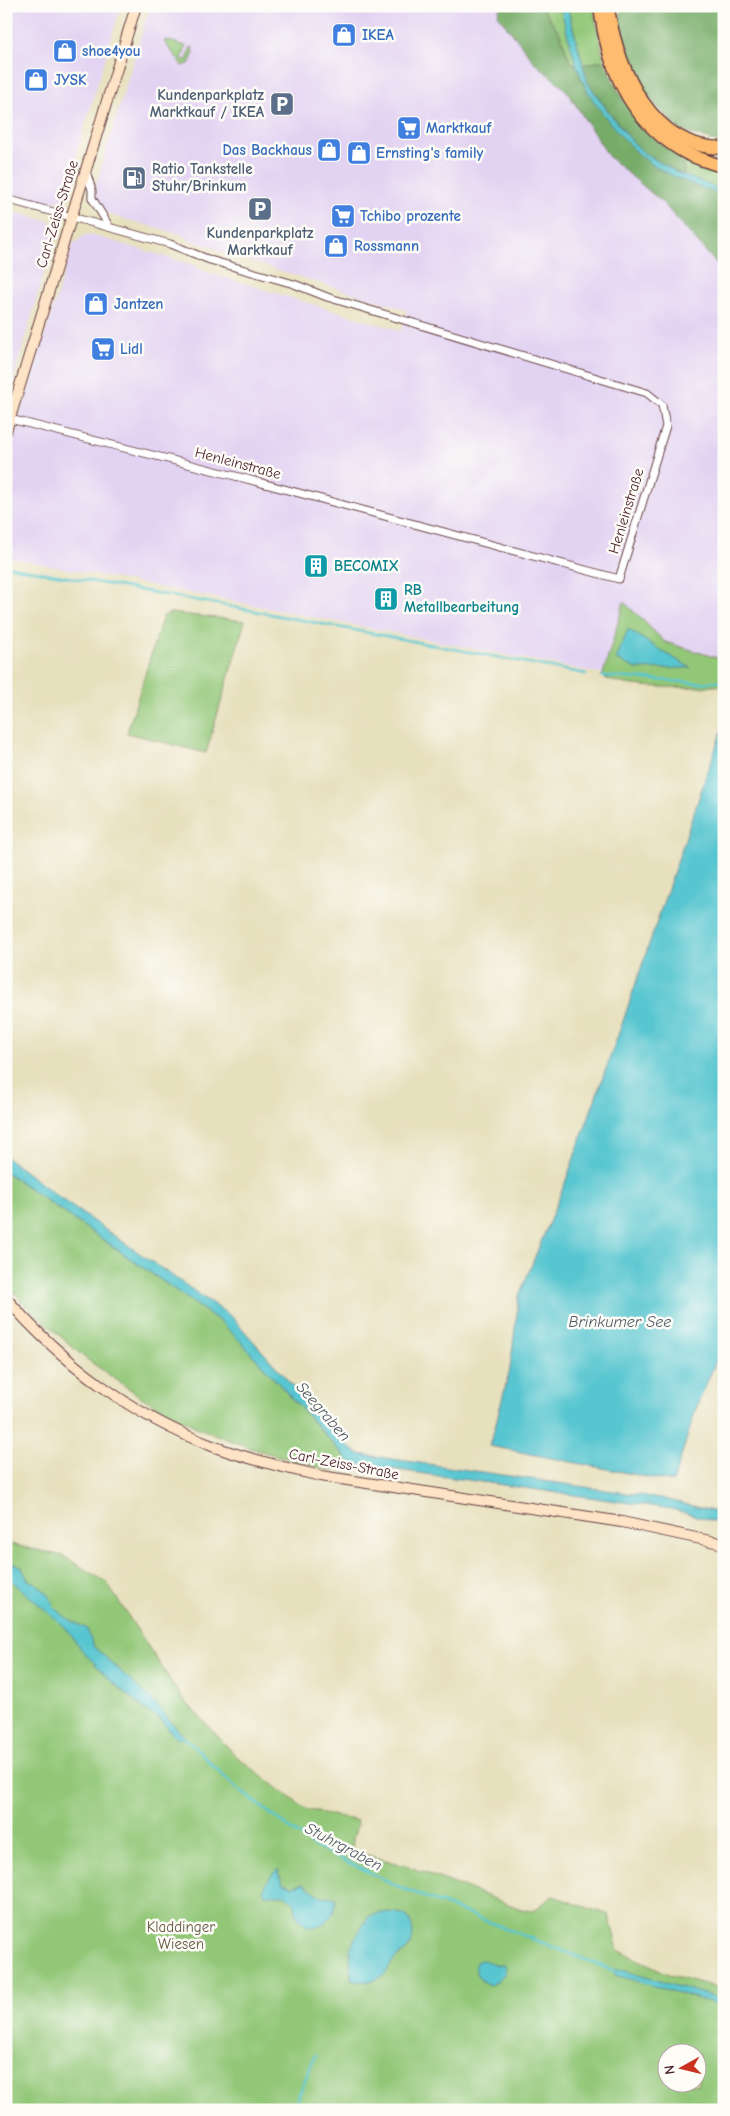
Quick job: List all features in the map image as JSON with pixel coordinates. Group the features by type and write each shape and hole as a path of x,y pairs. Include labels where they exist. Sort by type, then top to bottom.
{"highway":[{"path":"600,6 604,38 614,68 624,91 639,114 667,141 683,151 724,167"},
{"path":"608,6 618,53 628,77 642,102 670,130 691,142 707,147 724,148"},
{"path":"613,31 614,6"}],"main road":[{"name":"Carl-Zeiss-Straße","path":"6,431 136,6"},
{"name":"Carl-Zeiss-Straße","path":"6,1298 62,1356 102,1387 157,1420 227,1451 275,1466 321,1476 622,1522 724,1544"}],"street":[{"path":"86,171 92,190 92,198 109,226"},
{"name":"Henleinstraße","path":"6,199 170,244 210,260 294,284 328,297 647,393 662,405 666,426 619,579 247,479 10,419"}],"shaded area":[{"path":"6,6 121,6 63,198 54,203 44,203 6,192"},
{"path":"150,6 500,6 498,15 535,63 566,90 609,157 661,201 724,272 724,660 665,642 624,603 603,674 6,557 6,459 73,244 85,235 92,235 197,266 200,270 401,331 407,310 220,252 214,247 189,240 183,235 110,215 102,208 96,197 95,187"},
{"path":"6,210 49,221 55,234 6,406"}],"green space":[{"path":"500,6 541,6 560,34 570,61 577,66 584,85 593,99 641,156 663,171 724,196 724,272 661,201 609,157 566,90 535,63 498,15"},
{"path":"541,6 560,6 577,66 570,61 560,34"},
{"path":"567,6 593,6 604,60 583,65"},
{"path":"623,6 724,6 724,142 720,143 680,130 646,95 633,72 624,47 619,18"},
{"path":"164,41 186,46 182,59 187,60 191,47 193,48 194,53 189,64 182,66"},
{"path":"604,60 619,92 638,121 661,144 683,158 684,176 644,153 632,141 588,83 583,65"},
{"path":"683,158 724,175 724,191 684,176"},
{"path":"624,602 665,642 724,660 724,685 697,687 646,686 630,685 605,678 603,674"},
{"path":"171,613 245,621 206,753 127,733 163,616"},
{"path":"6,1172 221,1322 349,1461 333,1471 250,1448 196,1427 141,1397 85,1358 23,1303 6,1282"},
{"name":"Kladdinger Wiesen","path":"6,1543 63,1556 106,1582 182,1698 236,1756 305,1809 358,1821 352,1851 407,1866 524,1910 533,1911 553,1896 609,1915 618,1950 671,1975 724,1989 724,2110 6,2110"}],"water":[{"path":"560,6 567,6 588,83 632,141 644,153 678,173 724,191 724,196 661,170 634,150 614,128 589,94 580,75"},
{"path":"628,629 691,668 637,669 616,660"},
{"name":"Brinkumer See","path":"724,724 724,1342 697,1406 673,1482 490,1446 510,1369 519,1296 565,1183 621,1027"},
{"path":"6,1157 71,1206 232,1317 339,1438 358,1454 661,1498 724,1514 724,1524 672,1509 355,1464 349,1461 221,1322 6,1172"},
{"path":"6,1561 21,1566 28,1580 37,1584 49,1595 54,1607 67,1618 87,1629 94,1647 150,1698 187,1740 175,1737 159,1718 148,1712 110,1680 79,1647 66,1628 6,1576"},
{"path":"278,1869 283,1883 293,1886 303,1883 323,1898 330,1896 336,1898 334,1911 326,1922 313,1927 305,1925 297,1915 294,1903 285,1895 266,1895 263,1891 264,1888"},
{"path":"393,1912 406,1915 411,1924 413,1937 406,1951 391,1963 382,1977 369,1981 351,1980 350,1949 355,1938 369,1916"},
{"path":"480,1960 504,1965 506,1968 504,1974 497,1982 490,1985 480,1979 476,1973 476,1962"},
{"path":"615,1968 724,2000 724,2006 615,1975"}],"waterway":[{"path":"6,566 586,674"},
{"path":"602,676 699,683 724,681"},
{"name":"Stuhrgraben","path":"185,1738 235,1787 312,1845 402,1888 617,1972"},
{"path":"293,2110 315,2055"}],"place":[{"name":"IKEA","path":"344,35"},
{"name":"shoe4you","path":"65,51"},
{"name":"JYSK","path":"36,80"},
{"name":"Kundenparkplatz Marktkauf / IKEA","path":"282,104"},
{"name":"Marktkauf","path":"409,128"},
{"name":"Das Backhaus","path":"329,150"},
{"name":"Ernsting's family","path":"359,153"},
{"name":"Ratio Tankstelle Stuhr/Brinkum","path":"134,178"},
{"name":"Kundenparkplatz Marktkauf","path":"260,209"},
{"name":"Tchibo prozente","path":"343,216"},
{"name":"Rossmann","path":"336,246"},
{"name":"Jantzen","path":"96,304"},
{"name":"Lidl","path":"103,349"},
{"name":"BECOMIX","path":"316,566"},
{"name":"RB Metallbearbeitung","path":"386,599"}],"water label":[{"name":"Seegraben","path":"324,1411"}]}
